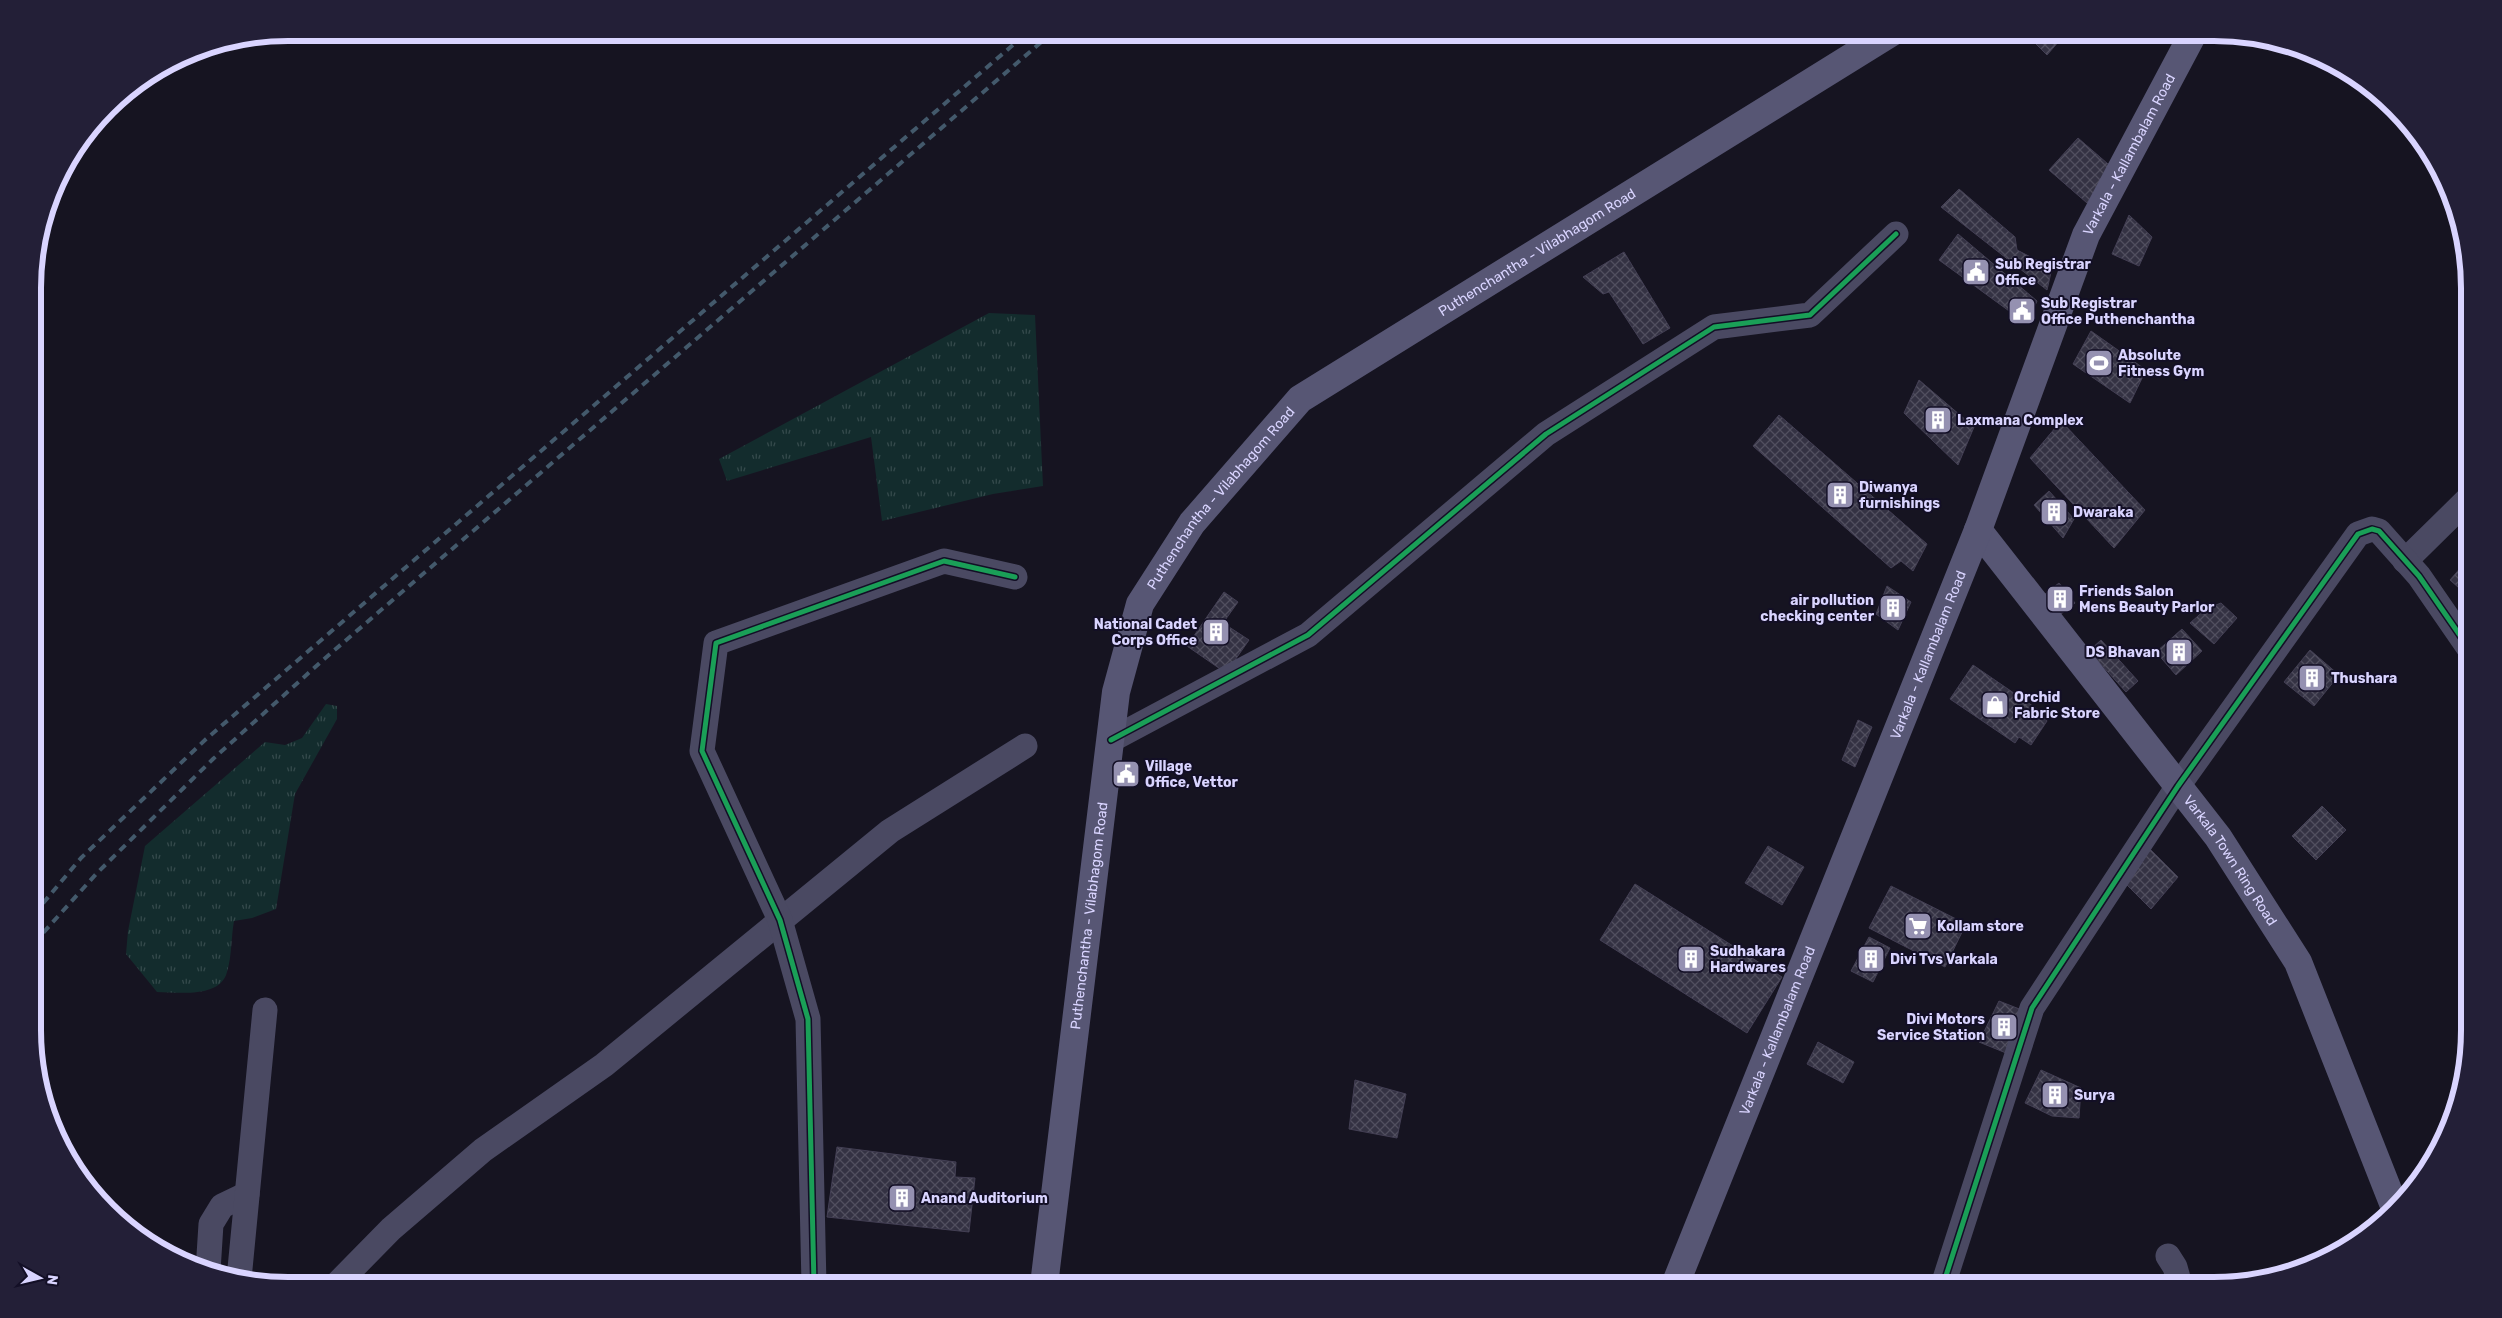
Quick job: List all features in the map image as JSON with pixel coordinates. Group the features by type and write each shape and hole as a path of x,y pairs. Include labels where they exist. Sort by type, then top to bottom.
{"main road":[{"name":"Puthenchantha - Vilabhagom Road","path":"1045,1277 1116,692 1140,604 1192,523 1300,399 1877,41"},
{"name":"Varkala - Kallambalam Road","path":"1678,1277 1978,530 2086,236 2189,41"},
{"name":"Varkala Town Ring Road","path":"1978,530 2218,838 2298,962 2393,1199"}],"street":[{"path":"1111,740 1308,635 1546,434 1714,327 1810,315 1896,234"},
{"path":"2405,561 2461,506"},
{"path":"1946,1277 2032,1008 2178,786 2358,534 2372,529 2379,531 2454,623 2461,638"},
{"path":"814,1277 808,1019 780,920 702,751 716,643 944,561 1014,577"},
{"path":"345,1277 391,1229 483,1150 604,1065 890,830 1025,746"},
{"path":"240,1272 265,1010"},
{"path":"208,1264 211,1224 222,1206 247,1194"},
{"path":"2168,1256 2175,1267 2178,1277"}],"green space":[{"path":"989,313 1035,315 1043,486 993,494 882,521 871,437 727,481 719,459"},
{"path":"326,704 337,706 337,719 295,794 276,909 252,918 234,921 227,972 223,981 216,987 186,993 157,992 126,954 128,931 145,846 265,742 285,745 302,738"}],"building":[{"path":"2033,41 2059,41 2047,55"},
{"path":"2078,138 2115,170 2087,203 2049,170"},
{"path":"1959,189 2015,237 2017,250 2052,268 2047,290 1941,207"},
{"path":"2129,215 2152,237 2139,266 2112,254"},
{"path":"1958,234 2037,301 2027,324 1939,260"},
{"path":"1624,252 1670,328 1643,344 1609,292 1603,294 1583,277"},
{"path":"2091,331 2146,370 2130,403 2073,364"},
{"name":"Laxmana Complex","path":"1919,380 1974,427 1958,465 1904,413"},
{"name":"Diwanya furnishings","path":"1779,415 1927,544 1913,571 1901,561 1891,568 1753,446"},
{"path":"2061,421 2145,510 2114,548 2030,458"},
{"name":"Dwaraka","path":"2049,491 2074,519 2063,538 2034,505"},
{"path":"2461,567 2461,590 2450,580"},
{"name":"Friends Salon Mens Beauty Parlor","path":"2059,583 2075,603 2061,614 2045,594"},
{"name":"air pollution checking center","path":"1887,586 1911,602 1898,630 1876,614"},
{"name":"National Cadet Corps Office","path":"1224,592 1238,602 1223,623 1249,640 1226,673 1187,646"},
{"path":"2221,603 2237,618 2214,644 2190,623 2206,609"},
{"name":"DS Bhavan","path":"2182,629 2202,651 2176,675 2156,652"},
{"path":"2101,640 2138,681 2126,692 2089,651"},
{"name":"Thushara","path":"2310,650 2339,675 2314,706 2284,682"},
{"name":"Orchid Fabric Store","path":"1973,665 2040,711 2047,721 2031,745 2019,737 2015,743 1950,699"},
{"path":"1858,720 1872,727 1855,767 1842,760"},
{"name":"Village Office, Vettor","path":"1121,762 1135,765 1131,787 1117,784"},
{"path":"2322,806 2346,830 2316,860 2292,836"},
{"path":"2137,836 2178,877 2151,909 2113,871"},
{"path":"1768,846 1804,867 1782,905 1745,883"},
{"name":"Sudhakara Hardwares","path":"1635,884 1782,977 1747,1033 1600,940"},
{"name":"Kollam store","path":"1891,886 1966,924 1945,967 1869,928"},
{"name":"Divi Tvs Varkala","path":"1869,937 1890,948 1873,982 1851,971"},
{"name":"Divi Motors Service Station","path":"1999,1001 2027,1012 2011,1055 1979,1042"},
{"path":"1818,1042 1854,1062 1843,1083 1807,1064"},
{"name":"Surya","path":"2041,1070 2081,1088 2079,1118 2052,1116 2025,1103"},
{"path":"1355,1080 1406,1094 1397,1138 1349,1129"},
{"name":"Anand Auditorium","path":"837,1147 956,1162 955,1177 975,1178 969,1232 827,1217"}],"railway":[{"path":"41,906 81,858 205,740 1018,41"},
{"path":"41,935 97,873 213,759 323,660 1043,41"}],"cycle path":[{"path":"1111,740 1308,635 1546,434 1714,327 1810,315 1896,234"},
{"path":"1946,1277 2032,1008 2178,786 2358,534 2372,529 2379,531 2419,576 2461,637"},
{"path":"814,1277 808,1019 780,920 702,751 716,643 944,561 1015,577"}],"place":[{"name":"Sub Registrar Office","path":"1976,272"},
{"name":"Sub Registrar Office Puthenchantha","path":"2022,311"},
{"name":"Absolute Fitness Gym","path":"2099,363"},
{"name":"Laxmana Complex","path":"1938,420"},
{"name":"Diwanya furnishings","path":"1840,495"},
{"name":"Dwaraka","path":"2054,512"},
{"name":"Friends Salon Mens Beauty Parlor","path":"2060,599"},
{"name":"air pollution checking center","path":"1893,608"},
{"name":"National Cadet Corps Office","path":"1216,632"},
{"name":"DS Bhavan","path":"2179,652"},
{"name":"Thushara","path":"2312,678"},
{"name":"Orchid Fabric Store","path":"1995,705"},
{"name":"Village Office, Vettor","path":"1126,774"},
{"name":"Kollam store","path":"1918,926"},
{"name":"Sudhakara Hardwares","path":"1691,959"},
{"name":"Divi Tvs Varkala","path":"1871,959"},
{"name":"Divi Motors Service Station","path":"2004,1027"},
{"name":"Surya","path":"2055,1095"},
{"name":"Anand Auditorium","path":"902,1198"}]}
